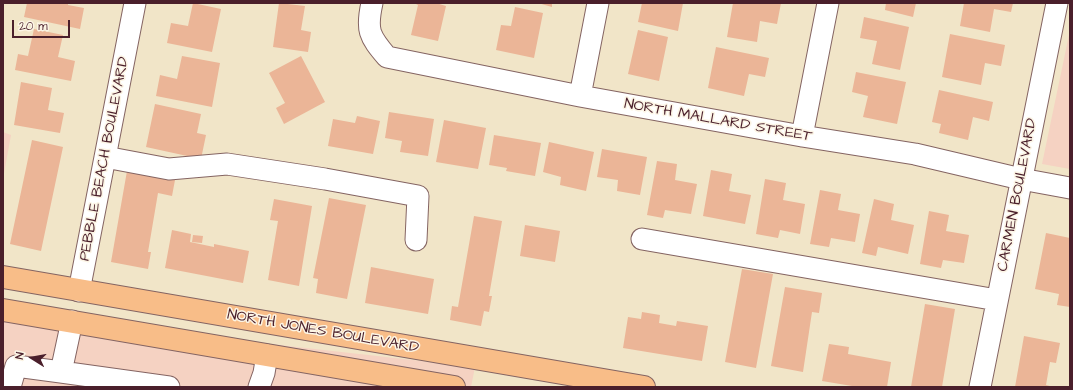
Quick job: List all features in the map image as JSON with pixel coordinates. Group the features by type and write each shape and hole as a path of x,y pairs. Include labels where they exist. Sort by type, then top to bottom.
{"main road":[{"name":"NORTH JONES BOULEVARD","path":"3,277 644,387"},
{"path":"3,309 47,300 79,291"},
{"path":"3,309 450,387"},
{"path":"267,355 273,324"}],"street":[{"name":"PEBBLE BEACH BOULEVARD","path":"79,291 135,3"},
{"name":"NORTH MALLARD STREET","path":"372,3 368,22 373,41 387,57 580,96 802,136 915,154 1022,179 1070,188"},
{"path":"580,96 598,3"},
{"path":"802,136 828,3"},
{"name":"CARMEN BOULEVARD","path":"980,387 1057,3"},
{"path":"105,157 169,169 227,164 325,179 418,196 416,240"},
{"path":"642,238 997,300"},
{"path":"61,372 72,321"},
{"path":"259,387 264,373 267,355"},
{"path":"11,387 16,366 169,387"}],"shaded area":[{"path":"1070,30 1070,169 1042,164"},
{"path":"3,132 11,135 3,179"},
{"path":"3,314 475,367 471,387 3,387"}],"building":[{"path":"27,3 68,3 68,5 84,8 80,29 24,17"},
{"path":"193,3 221,9 212,52 167,43 171,23 188,26"},
{"path":"279,3 305,6 301,30 311,32 308,52 273,47"},
{"path":"414,3 436,3 446,6 438,41 411,35 418,5"},
{"path":"538,3 552,3 552,7"},
{"path":"642,3 683,3 678,31 638,22"},
{"path":"733,3 781,3 777,24 760,21 757,42 727,37"},
{"path":"886,3 916,3 913,17 885,10"},
{"path":"964,3 1013,3 1011,12 994,9 990,32 960,26"},
{"path":"515,7 543,13 534,58 496,50 501,25 511,26"},
{"path":"864,17 909,27 900,70 872,64 877,41 860,38"},
{"path":"34,29 63,35 58,57 75,61 71,81 15,70 18,54 28,56"},
{"path":"638,30 668,37 659,81 628,74"},
{"path":"950,34 1005,45 1001,66 985,63 981,85 942,77"},
{"path":"716,47 769,58 765,77 749,74 744,96 708,88"},
{"path":"182,56 220,63 212,107 156,96 160,75 177,79"},
{"path":"301,56 325,102 284,124 276,108 285,103 269,73"},
{"path":"856,72 906,82 897,124 863,117 868,96 852,92"},
{"path":"21,82 52,88 48,110 64,113 60,133 14,125"},
{"path":"939,90 993,102 989,121 973,117 968,140 939,133 941,124 932,122"},
{"path":"155,104 201,114 197,133 206,135 201,159 146,147"},
{"path":"389,112 434,119 428,156 400,152 402,141 385,138"},
{"path":"357,116 380,121 373,154 328,146 333,119 355,123"},
{"path":"444,120 486,128 478,169 436,162"},
{"path":"494,135 541,143 535,176 506,171 507,168 489,165"},
{"path":"32,140 63,147 41,251 10,244"},
{"path":"549,142 594,152 586,191 560,185 561,177 543,172"},
{"path":"602,149 647,157 640,195 617,191 618,180 597,177"},
{"path":"657,161 677,164 675,180 697,184 691,214 665,210 663,218 647,215"},
{"path":"711,170 732,174 729,191 751,195 745,224 703,216"},
{"path":"127,171 175,180 172,196 158,193 148,252 151,252 148,269 111,262"},
{"path":"765,179 786,183 783,200 805,204 800,234 780,230 778,238 756,234"},
{"path":"820,190 841,194 838,210 860,214 855,242 831,238 829,247 810,244"},
{"path":"329,198 366,205 347,299 316,293 318,279 313,278"},
{"path":"274,199 312,206 299,286 268,280 278,221 270,220"},
{"path":"874,199 894,204 891,220 914,225 908,254 878,247 876,256 862,253"},
{"path":"929,211 949,215 946,231 969,235 964,263 943,260 941,268 920,264"},
{"path":"474,216 502,221 489,296 492,296 489,312 484,311 481,326 450,320 452,306 458,307"},
{"path":"525,225 560,231 555,262 520,256"},
{"path":"172,230 191,234 190,242 214,247 214,244 249,251 243,283 165,268"},
{"path":"1046,233 1070,238 1070,307 1057,305 1059,294 1035,289"},
{"path":"193,235 203,236 202,243 192,242"},
{"path":"371,267 434,279 428,314 365,303"},
{"path":"742,269 773,274 756,368 725,362"},
{"path":"785,287 822,293 819,313 812,312 803,372 771,366"},
{"path":"925,304 955,309 942,387 911,387"},
{"path":"642,312 660,315 659,323 676,326 677,321 708,326 702,361 623,348 628,317 641,319"},
{"path":"1024,336 1060,343 1056,363 1050,362 1046,385 1054,387 1015,387"},
{"path":"829,344 849,347 848,354 891,362 887,387 858,387 822,381"}]}
